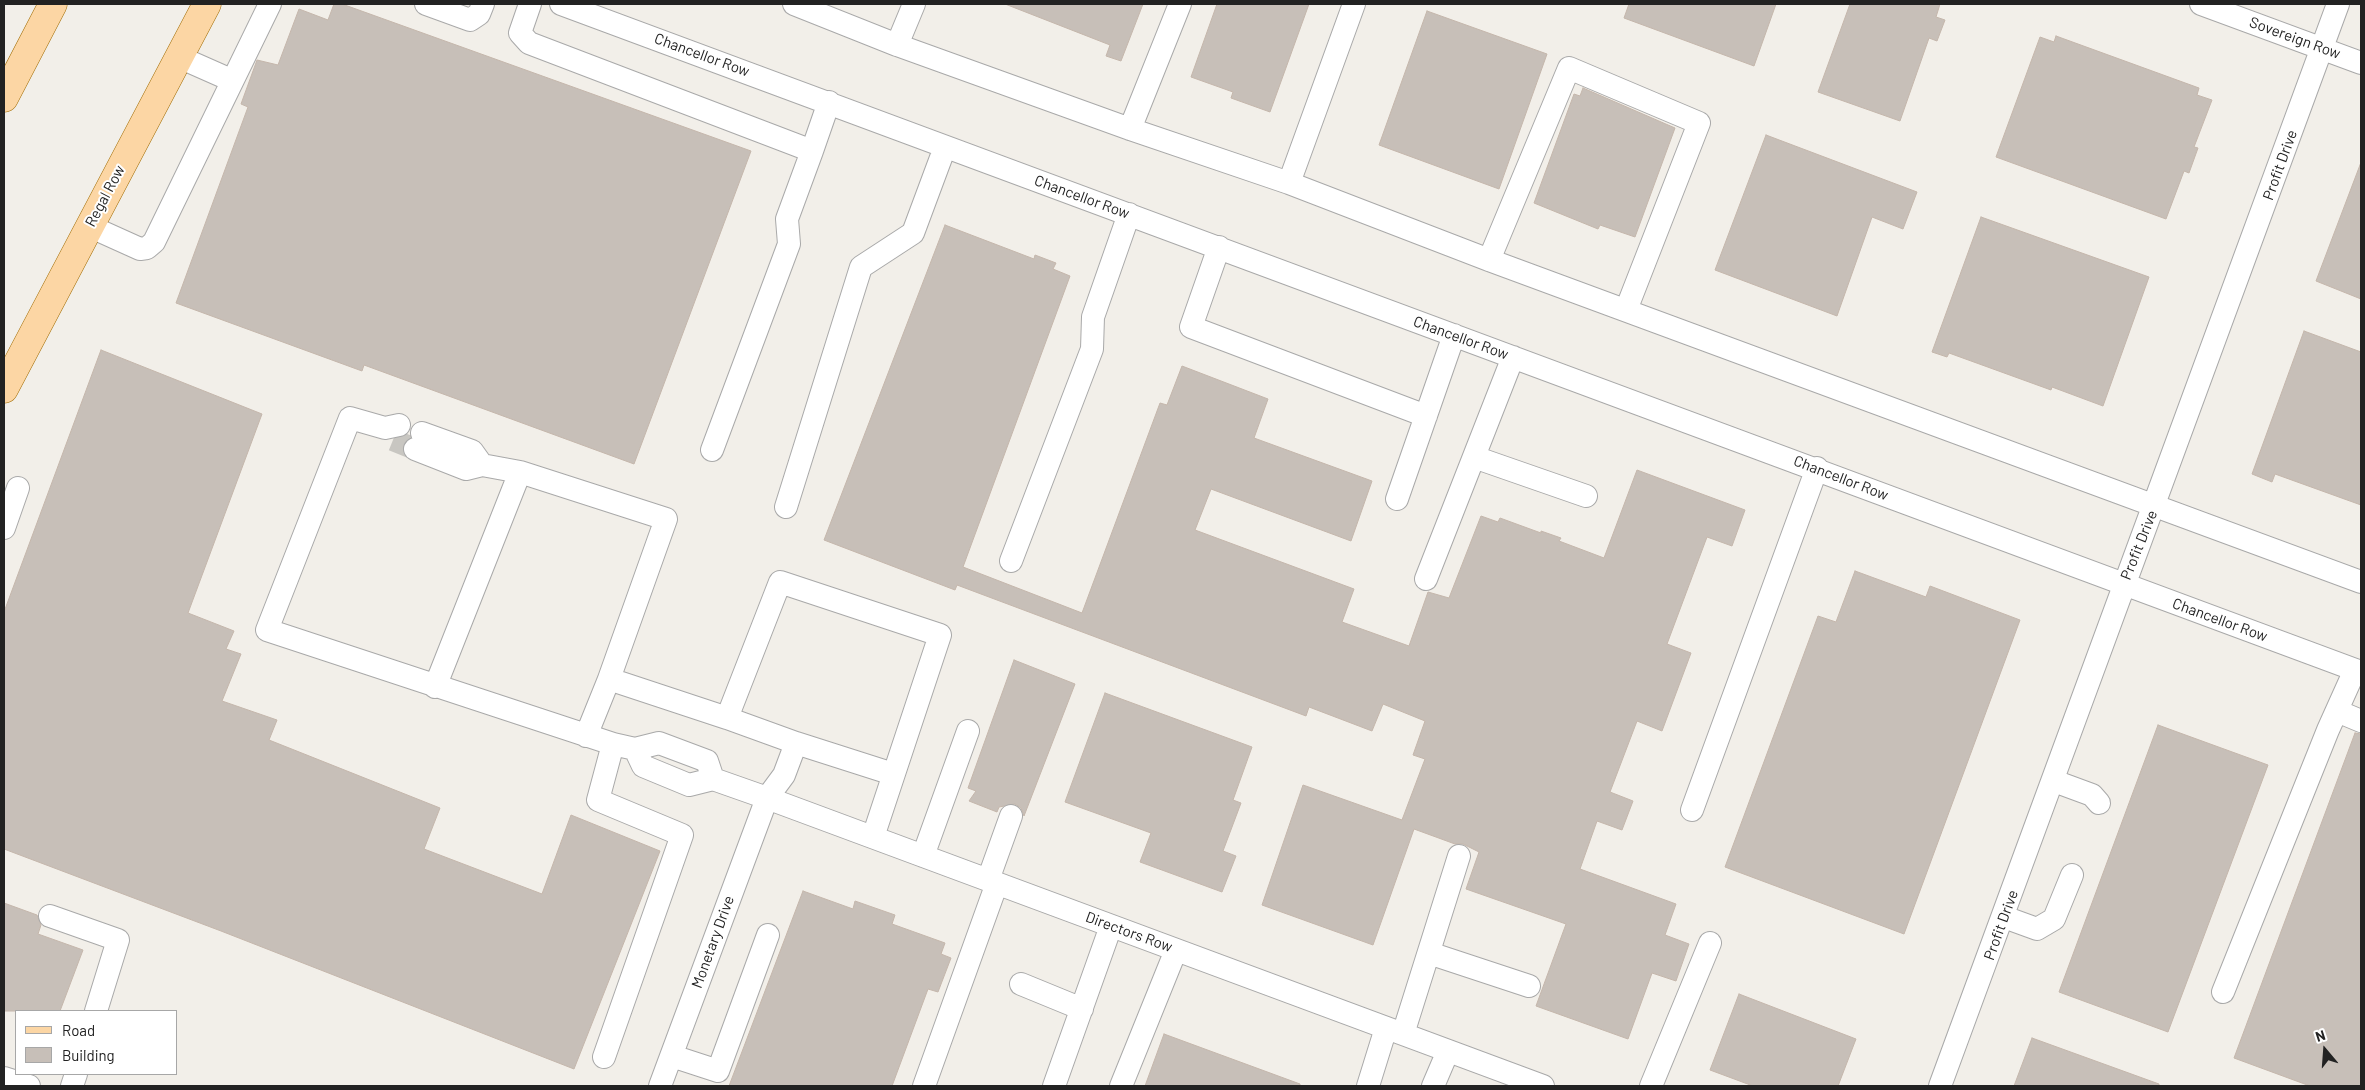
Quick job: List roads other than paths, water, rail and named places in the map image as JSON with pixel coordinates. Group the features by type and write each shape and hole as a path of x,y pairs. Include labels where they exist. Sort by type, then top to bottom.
{"main road":[{"path":"4,98 53,4"},
{"name":"Regal Row","path":"4,389 11,355 89,226 207,4"}],"street":[{"path":"89,226 140,248 147,248 154,242 270,4"},
{"path":"426,4 470,20 479,14 483,4"},
{"path":"530,4 520,33 529,43 812,151"},
{"name":"Chancellor Row","path":"561,4 1817,468 2124,585 2358,671"},
{"path":"794,4 897,45 1130,130 1289,183 1489,260 2156,504 2361,582"},
{"path":"897,45 914,4"},
{"path":"1130,130 1180,4"},
{"path":"1289,183 1354,4"},
{"name":"Sovereign Row","path":"2202,4 2361,63"},
{"name":"Profit Drive","path":"1940,1086 2054,781 2124,585 2156,504 2338,4"},
{"path":"179,56 232,80"},
{"path":"1489,260 1569,68 1699,123 1626,310"},
{"path":"712,450 789,244 787,219 830,102"},
{"path":"786,506 861,267 913,233 945,147"},
{"path":"1011,562 1092,349 1093,317 1129,214"},
{"path":"1219,247 1191,327 1426,416"},
{"path":"1397,499 1454,335"},
{"path":"1426,579 1513,357"},
{"name":"Directors Row","path":"392,431 350,418 267,630 586,736 635,749 644,766 689,785 713,780 767,798 1544,1086"},
{"path":"419,441 466,469 482,465 520,472 666,519 609,679 586,736"},
{"path":"1474,457 1586,496"},
{"path":"1692,810 1817,468"},
{"path":"435,687 520,472"},
{"path":"4,528 18,488"},
{"path":"727,718 780,582 940,634 874,837"},
{"path":"2223,992 2337,711 2358,671"},
{"path":"609,679 893,774"},
{"path":"2337,711 2361,720"},
{"path":"923,856 968,731"},
{"name":"Monetary Drive","path":"660,1086 767,798 784,775 796,743"},
{"path":"604,1057 682,835 598,800 613,744"},
{"path":"2054,781 2092,795 2099,803"},
{"path":"924,1086 992,881 1011,816"},
{"path":"1368,1086 1395,1031 1429,952 1459,856"},
{"path":"2004,917 2037,929 2054,919 2072,875"},
{"path":"50,916 118,940 96,1010"},
{"path":"1054,1086 1111,926"},
{"path":"672,1056 718,1071 768,936"},
{"path":"1651,1086 1710,943"},
{"path":"1121,1086 1176,950"},
{"path":"1429,952 1529,986"},
{"path":"1021,984 1082,1009"},
{"path":"1433,1086 1448,1051"},
{"path":"4,1078 29,1086"}],"tunnel":[{"path":"393,440 415,449"}]}
